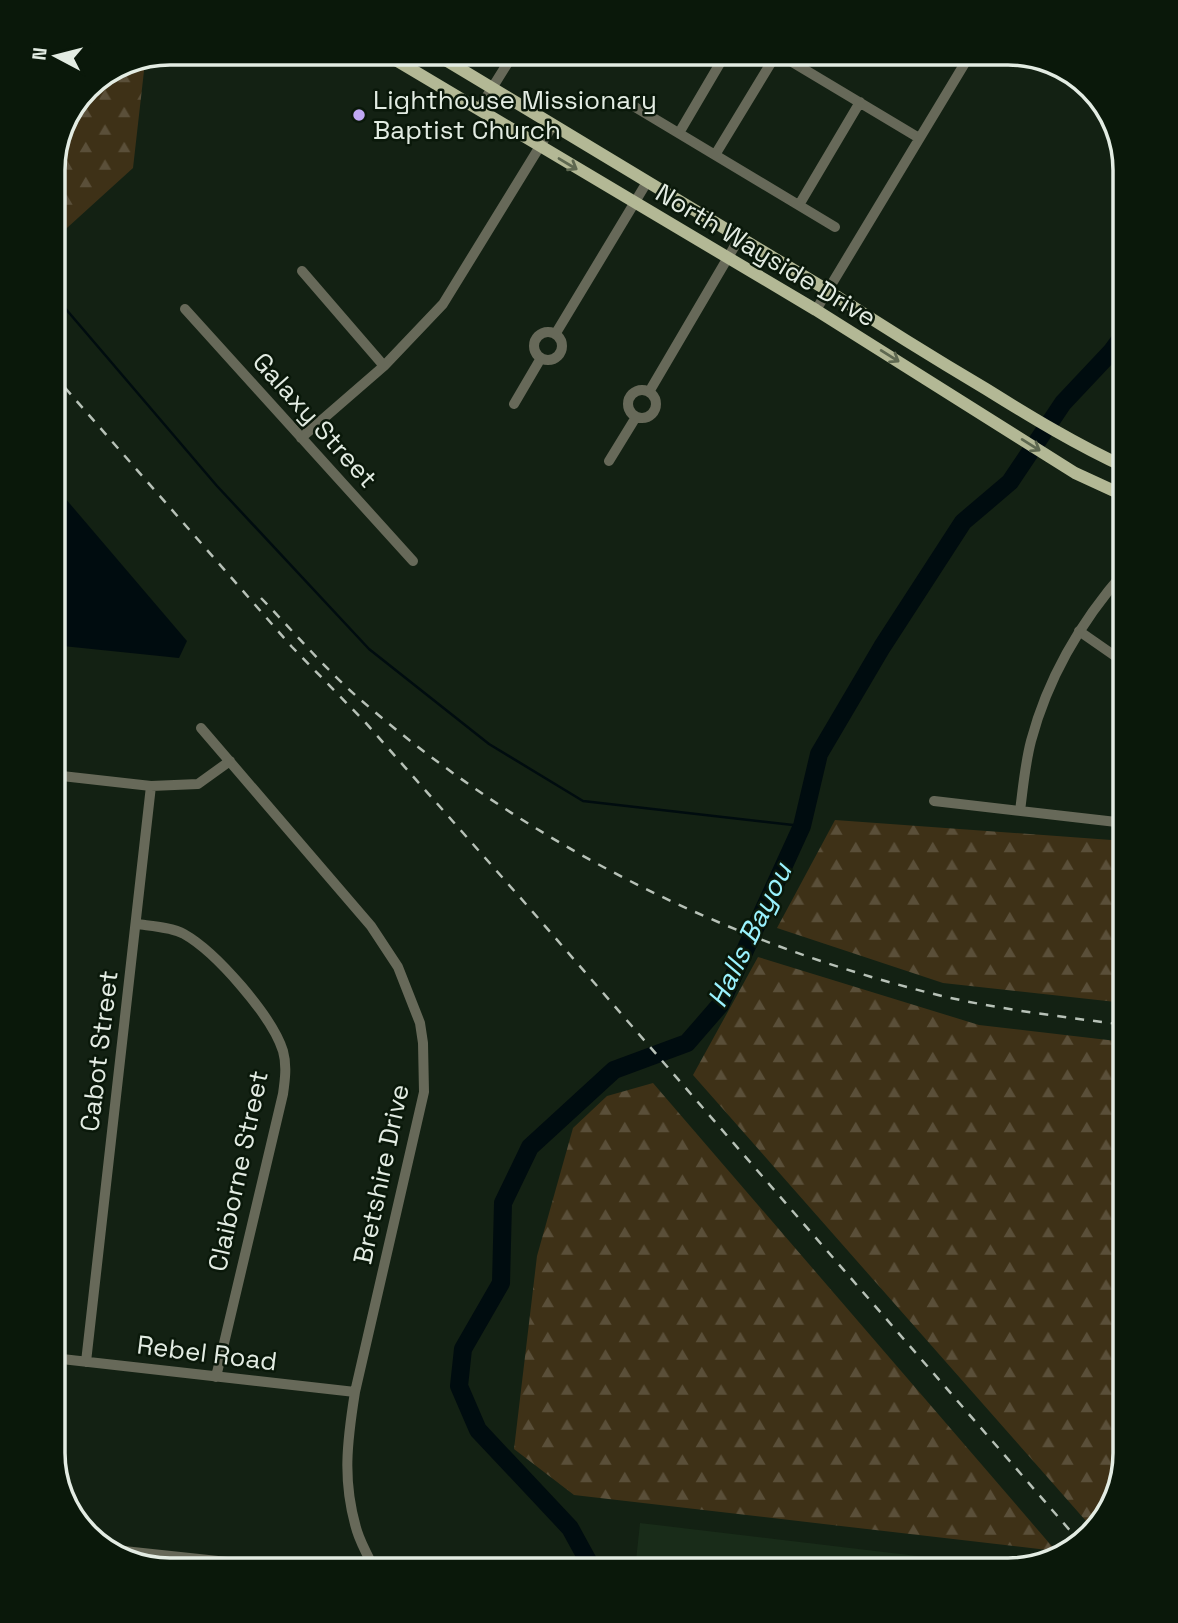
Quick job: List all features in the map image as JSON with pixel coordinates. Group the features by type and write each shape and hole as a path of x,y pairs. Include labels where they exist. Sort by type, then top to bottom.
{"main road":[{"name":"North Wayside Drive","path":"406,65 816,310 1075,473 1113,490"},
{"name":"North Wayside Drive","path":"454,65 1009,403 1113,462"}],"street":[{"path":"480,108 507,65"},
{"path":"679,133 719,65"},
{"path":"715,155 770,65"},
{"path":"797,65 919,138"},
{"path":"816,310 964,65"},
{"path":"625,101 835,227"},
{"path":"799,205 860,102"},
{"path":"301,438 384,366 443,304 553,125"},
{"path":"556,334 647,181"},
{"path":"649,392 740,237"},
{"path":"302,271 384,366"},
{"name":"Galaxy Street","path":"185,309 412,561"},
{"path":"547,331 556,334 562,340 561,354 554,359 541,358 534,347 536,338 547,331"},
{"path":"514,404 541,358"},
{"path":"637,391 649,392 654,396 656,408 648,417 636,417 628,407 632,395 637,391"},
{"path":"609,461 636,417"},
{"path":"1020,811 1031,741 1050,686 1079,631 1113,585"},
{"path":"1079,631 1113,655"},
{"name":"Bretshire Drive","path":"201,728 372,926 398,967 420,1023 424,1055 424,1092 355,1392 346,1443 346,1481 357,1532 369,1558"},
{"path":"65,776 151,786 198,784 230,761"},
{"name":"Cabot Street","path":"86,1362 151,786"},
{"path":"934,801 1113,822"},
{"name":"Claiborne Street","path":"137,924 182,932 213,956 270,1021 284,1055 283,1094 216,1377"},
{"name":"Rebel Road","path":"65,1360 355,1392"},
{"path":"139,1554 174,1558"}],"shaded area":[{"path":"65,498 187,641 179,658 65,646"},
{"path":"640,1523 934,1558 636,1558"}],"green space":[{"path":"144,68 133,168 65,230 65,163 68,142 76,123 86,106 100,91 117,79"},
{"path":"835,820 1113,840 1113,1002 943,983 777,928"},
{"path":"758,957 979,1025 1113,1041 1113,1453 1110,1481 1099,1506 1087,1523 693,1075"},
{"path":"653,1083 1053,1548 1049,1550 574,1495 514,1449 537,1256 573,1128 607,1096"}],"waterway":[{"path":"65,308 217,486 369,649 489,744 583,801 802,826"},
{"name":"Halls Bayou","path":"586,1558 570,1528 478,1430 459,1386 463,1349 501,1283 503,1203 530,1147 614,1070 687,1043 720,1005 802,826 819,754 882,647 963,522 1010,482 1063,403 1113,349"}],"railway":[{"path":"65,388 292,647 365,722 525,903 1074,1535"},
{"path":"261,598 349,689 426,753 493,801 562,844 634,883 708,918 784,948 862,974 965,1001 1113,1023"}],"place":[{"name":"Lighthouse Missionary Baptist Church","path":"359,115"}]}
